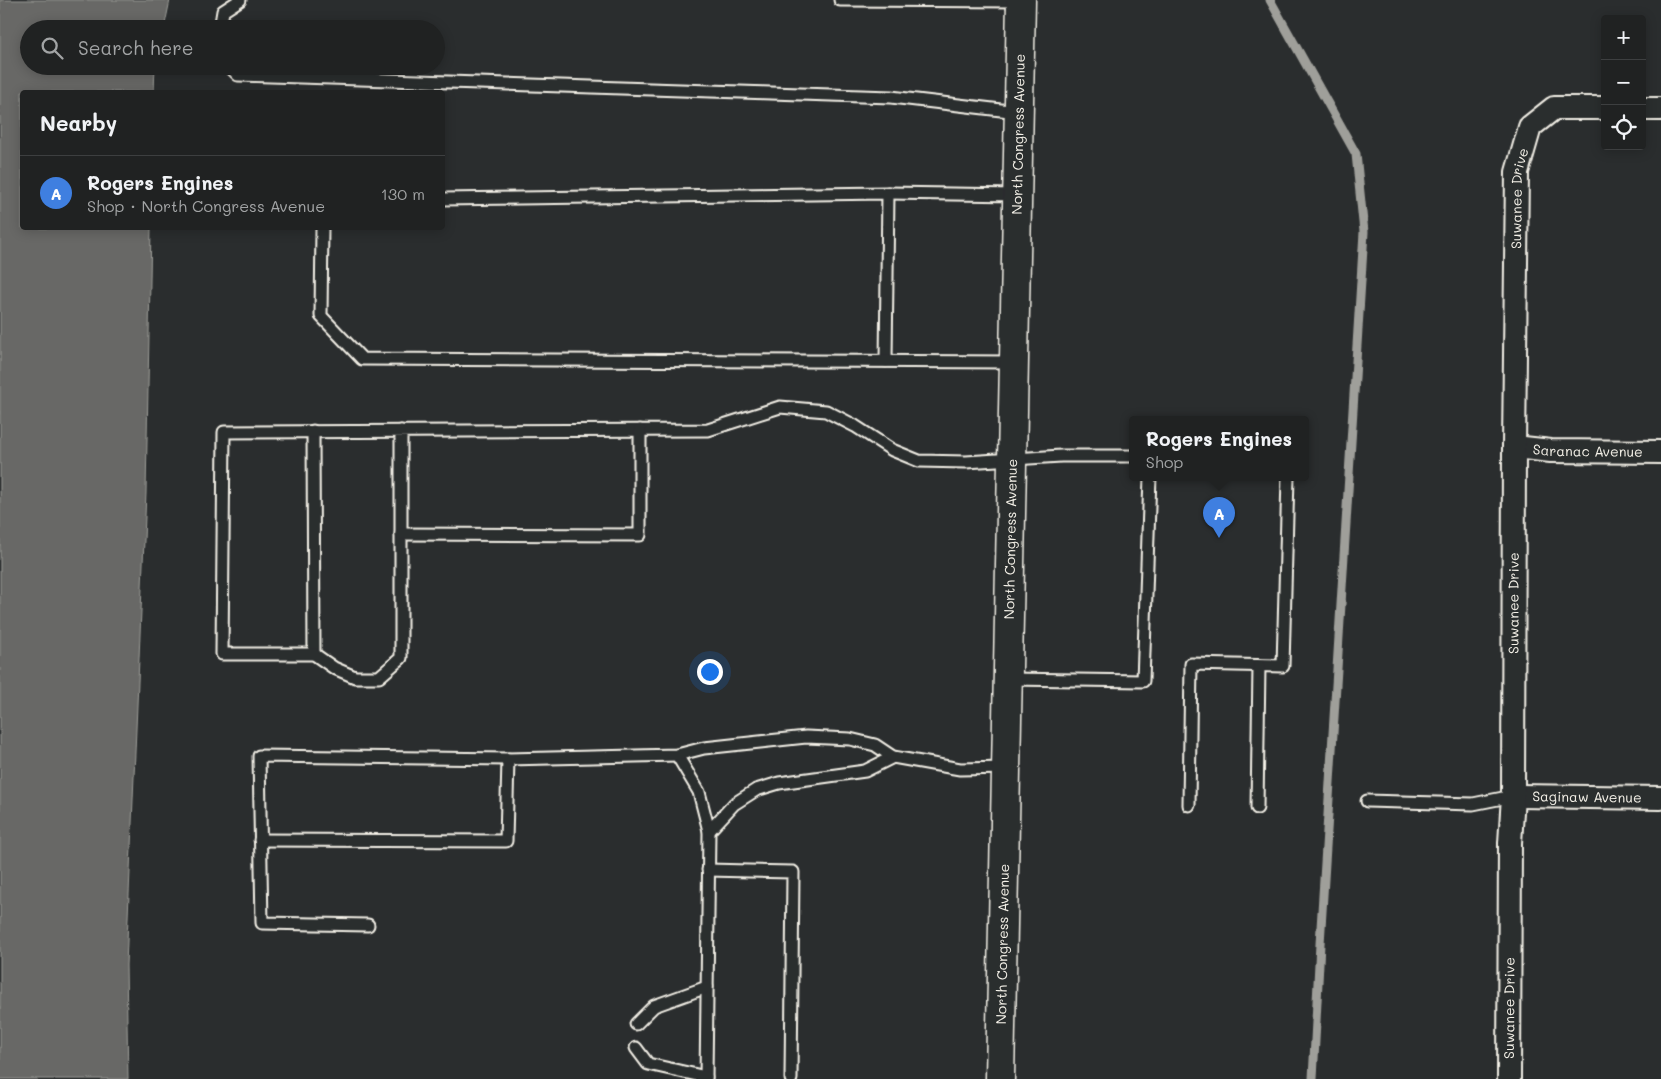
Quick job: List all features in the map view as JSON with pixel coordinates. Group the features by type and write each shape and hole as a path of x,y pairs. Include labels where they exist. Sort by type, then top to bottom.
{"street":[{"name":"North Congress Avenue","path":"1000,1079 1021,0"},
{"name":"Suwanee Drive","path":"1509,1079 1510,843 1513,796 1517,172 1530,127 1554,108 1601,108"},
{"path":"1646,109 1661,109"},
{"name":"Saranac Avenue","path":"1514,447 1551,451 1661,452"},
{"name":"Saginaw Avenue","path":"1513,796 1661,798"}],"lane":[{"path":"222,20 223,11 240,0"},
{"path":"840,0 1021,0"},
{"path":"238,75 891,97 1018,112"},
{"path":"886,361 888,193"},
{"path":"445,199 888,193 1017,195"},
{"path":"322,230 322,316 362,359 1014,362"},
{"path":"401,431 401,658 379,677 355,677 334,668 314,654 222,654 224,432 313,431 708,430 780,407 826,411 892,450 919,461 966,462 1061,456 1129,456"},
{"path":"401,534 640,535 640,430"},
{"path":"313,431 314,654"},
{"path":"1008,679 1143,681 1150,481"},
{"path":"1189,805 1191,664 1283,666 1288,481"},
{"path":"1257,808 1260,666"},
{"path":"368,925 262,923 259,756 508,759 677,755 704,748 806,737 850,739 875,745 893,758 960,769 1006,768"},
{"path":"636,1048 648,1064 706,1078 709,831 699,792 677,755"},
{"path":"709,831 734,804 756,790 779,783 865,771 893,758"},
{"path":"260,840 506,841 508,759"},
{"path":"1367,801 1472,804 1513,796"},
{"path":"708,870 793,872 790,1079"},
{"path":"636,1024 654,1006 707,987"}],"shaded area":[{"path":"0,0 170,0 166,20 20,20 20,75 155,75 154,90 20,90 20,230 151,230 146,493 126,965 128,1079 0,1079"}],"waterway":[{"path":"1270,0 1356,154 1364,232 1313,1079"}],"place":[{"name":"Rogers Engines","path":"1219,538"}]}
